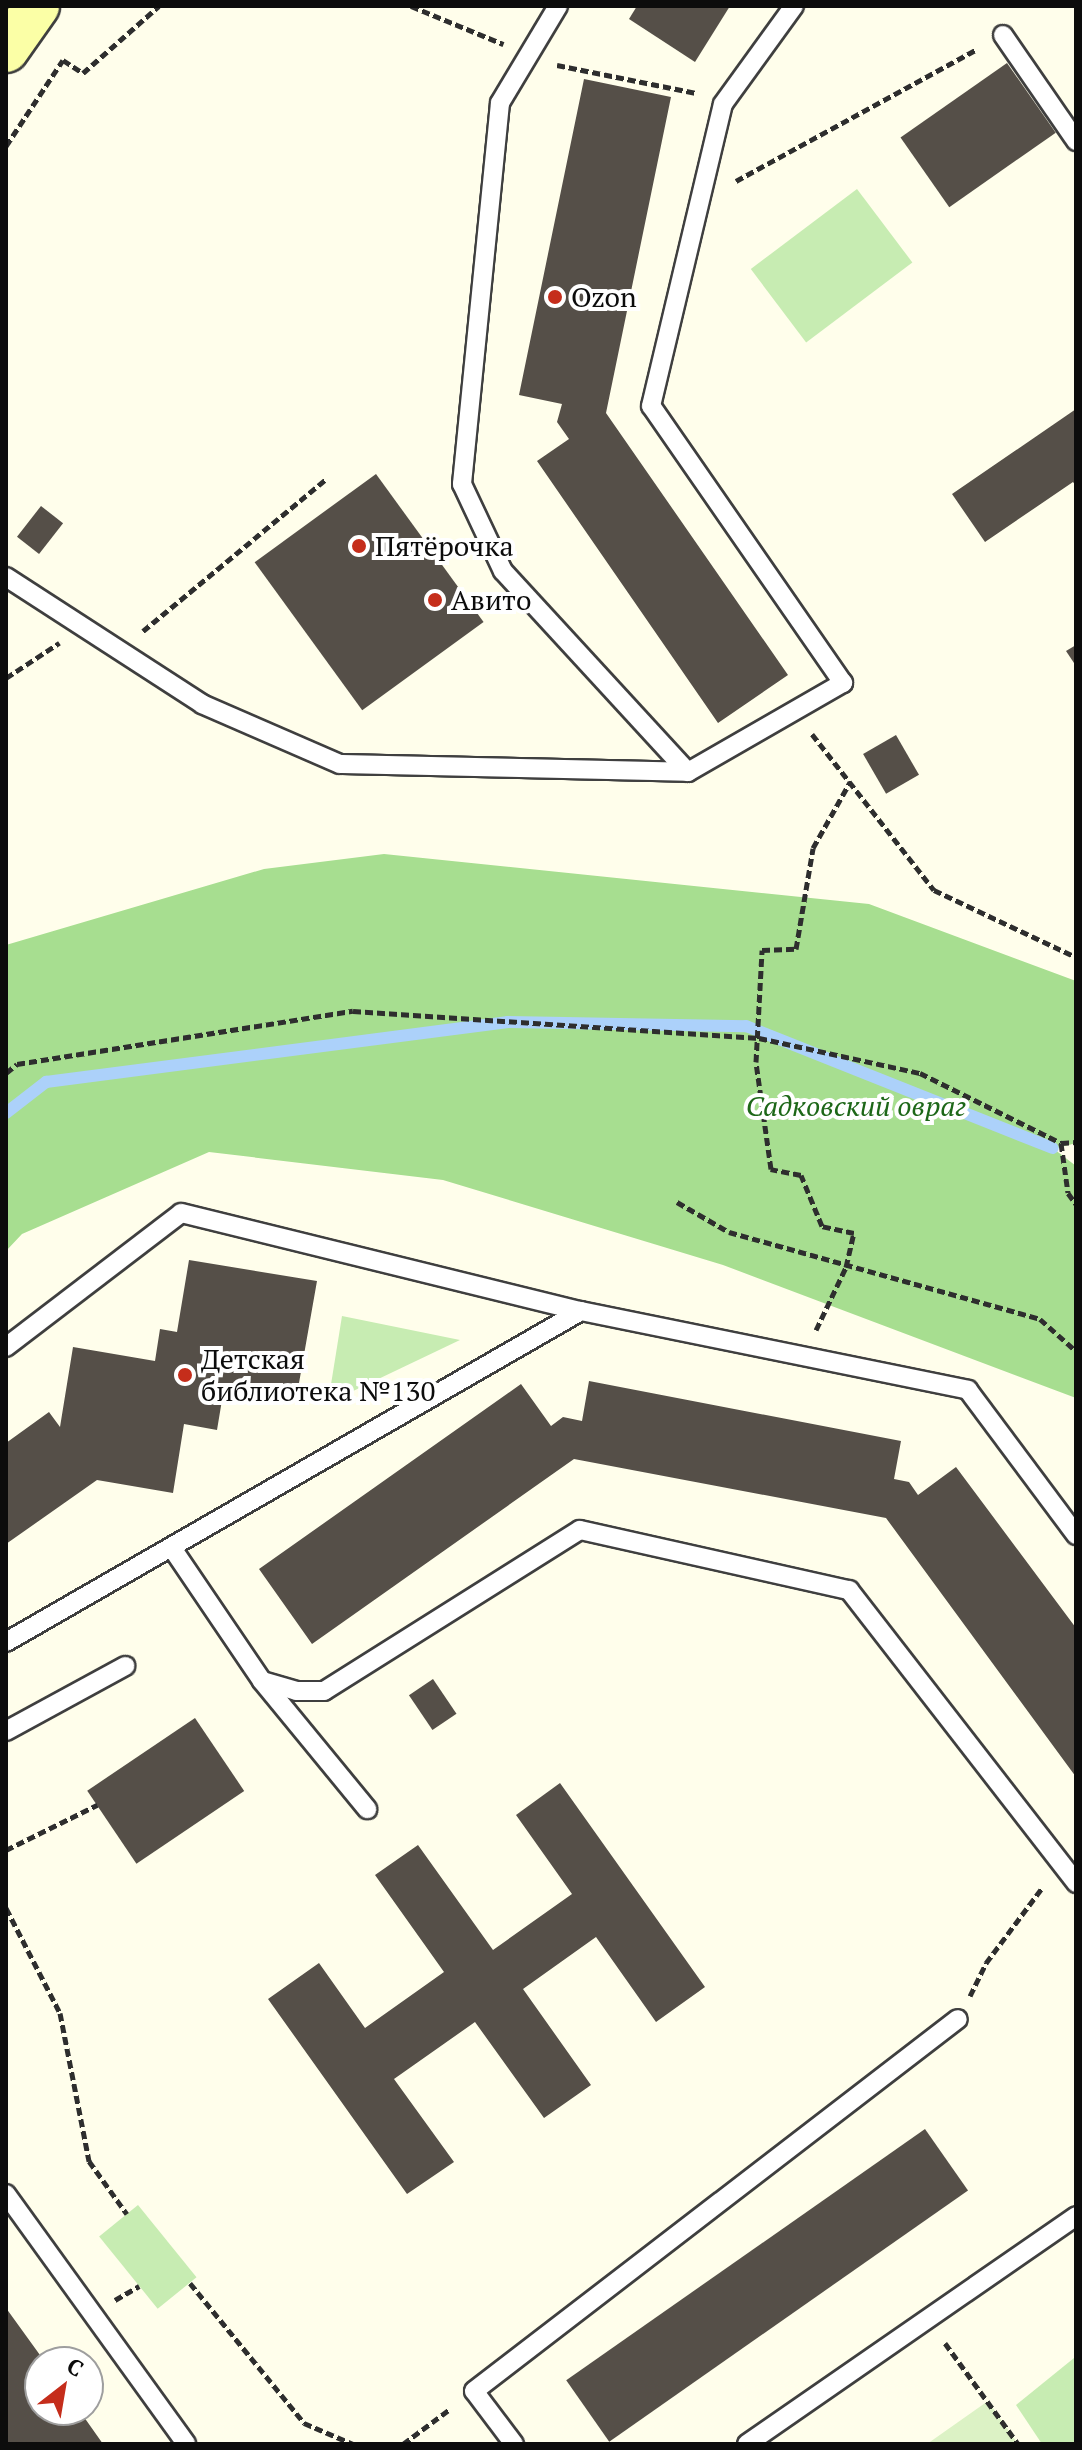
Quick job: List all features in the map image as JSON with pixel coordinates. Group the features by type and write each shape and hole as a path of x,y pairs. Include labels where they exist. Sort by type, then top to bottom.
{"main road":[{"path":"6,50 37,6"}],"lane":[{"path":"558,6 500,103 462,484 503,571 688,772"},
{"path":"6,577 202,704 340,764 688,772 843,683 651,406 723,104 794,6"},
{"path":"1003,35 1076,141"},
{"path":"6,1347 181,1213 581,1311 968,1390 1076,1535"},
{"path":"6,1642 581,1311"},
{"path":"262,1681 296,1691 324,1691 580,1530 849,1590 1069,1856 1076,1883"},
{"path":"172,1548 262,1681 367,1809"},
{"path":"6,1731 125,1666"},
{"path":"514,2444 474,2391 958,2019"},
{"path":"6,2194 186,2444"},
{"path":"747,2444 1076,2216"}],"path":[{"path":"6,146 63,60 83,73 159,6"},
{"path":"411,6 527,54"},
{"path":"700,201 1003,35"},
{"path":"579,73 701,93"},
{"path":"119,650 327,478"},
{"path":"6,678 84,627"},
{"path":"795,711 934,890 1076,957"},
{"path":"804,1357 846,1267 854,1233 822,1226 801,1175 771,1169 766,1101 756,1062 763,1002 762,950 796,949 813,848 850,782"},
{"path":"6,1073 17,1064 353,1011 759,1038 920,1073 1061,1143 1076,1142"},
{"path":"1061,1143 1068,1193 1076,1204"},
{"path":"677,1202 729,1232 1040,1319 1076,1351"},
{"path":"6,1850 97,1805"},
{"path":"986,1963 1069,1856"},
{"path":"6,1908 60,2013 89,2161 127,2214"},
{"path":"190,2283 304,2423 353,2444"},
{"path":"928,2319 1018,2444"},
{"path":"403,2444 474,2391"}],"green space":[{"path":"857,189 912,262 806,343 751,269"},
{"name":"Садковский овраг","path":"384,854 869,904 1076,981 1076,1143 1054,1149 1076,1166 1076,1398 723,1265 443,1180 209,1152 22,1234 6,1251 6,945 264,869"},
{"path":"342,1316 460,1340 328,1403"},
{"path":"138,2205 197,2277 158,2309 99,2236"},
{"path":"1074,2358 1076,2444 1042,2444 1016,2405"},
{"path":"988,2401 1018,2444 927,2444"}],"building":[{"path":"637,6 730,6 695,62 629,19"},
{"path":"1007,63 1056,133 949,207 901,138"},
{"path":"584,79 671,97 606,413 788,675 718,723 537,461 569,439 557,422 562,404 519,395"},
{"path":"1076,409 1076,486 1073,482 985,542 952,494"},
{"path":"376,474 484,622 362,710 255,562"},
{"path":"41,506 63,523 39,554 17,537"},
{"path":"1076,645 1076,666 1066,651"},
{"path":"896,735 919,775 886,794 863,754"},
{"name":"Детская библиотека №130","path":"189,1260 317,1281 296,1400 224,1388 217,1430 184,1424 173,1493 97,1480 6,1544 6,1443 49,1412 60,1427 73,1347 155,1361 160,1329 177,1332"},
{"path":"589,1381 901,1441 894,1479 909,1482 918,1495 956,1467 1076,1628 1076,1777 886,1518 574,1459 312,1644 259,1569 521,1384 551,1426 563,1417 582,1421"},
{"path":"433,1679 456,1714 432,1730 409,1695"},
{"path":"195,1718 244,1791 136,1864 87,1791"},
{"path":"560,1783 705,1987 656,2022 596,1937 523,1989 591,2085 544,2118 475,2022 394,2079 454,2162 407,2194 268,1999 319,1963 365,2028 444,1972 375,1875 418,1845 493,1950 572,1894 516,1815"},
{"path":"925,2129 968,2190 609,2442 566,2380"},
{"path":"6,2308 33,2346 24,2346 24,2426 90,2426 103,2444 6,2444"}],"waterway":[{"path":"6,1113 46,1082 508,1022 746,1026 1053,1148"}],"place":[{"name":"Ozon","path":"555,297"},
{"name":"Пятёрочка","path":"359,546"},
{"name":"Авито","path":"435,600"},
{"name":"Детская библиотека №130","path":"185,1375"}]}
